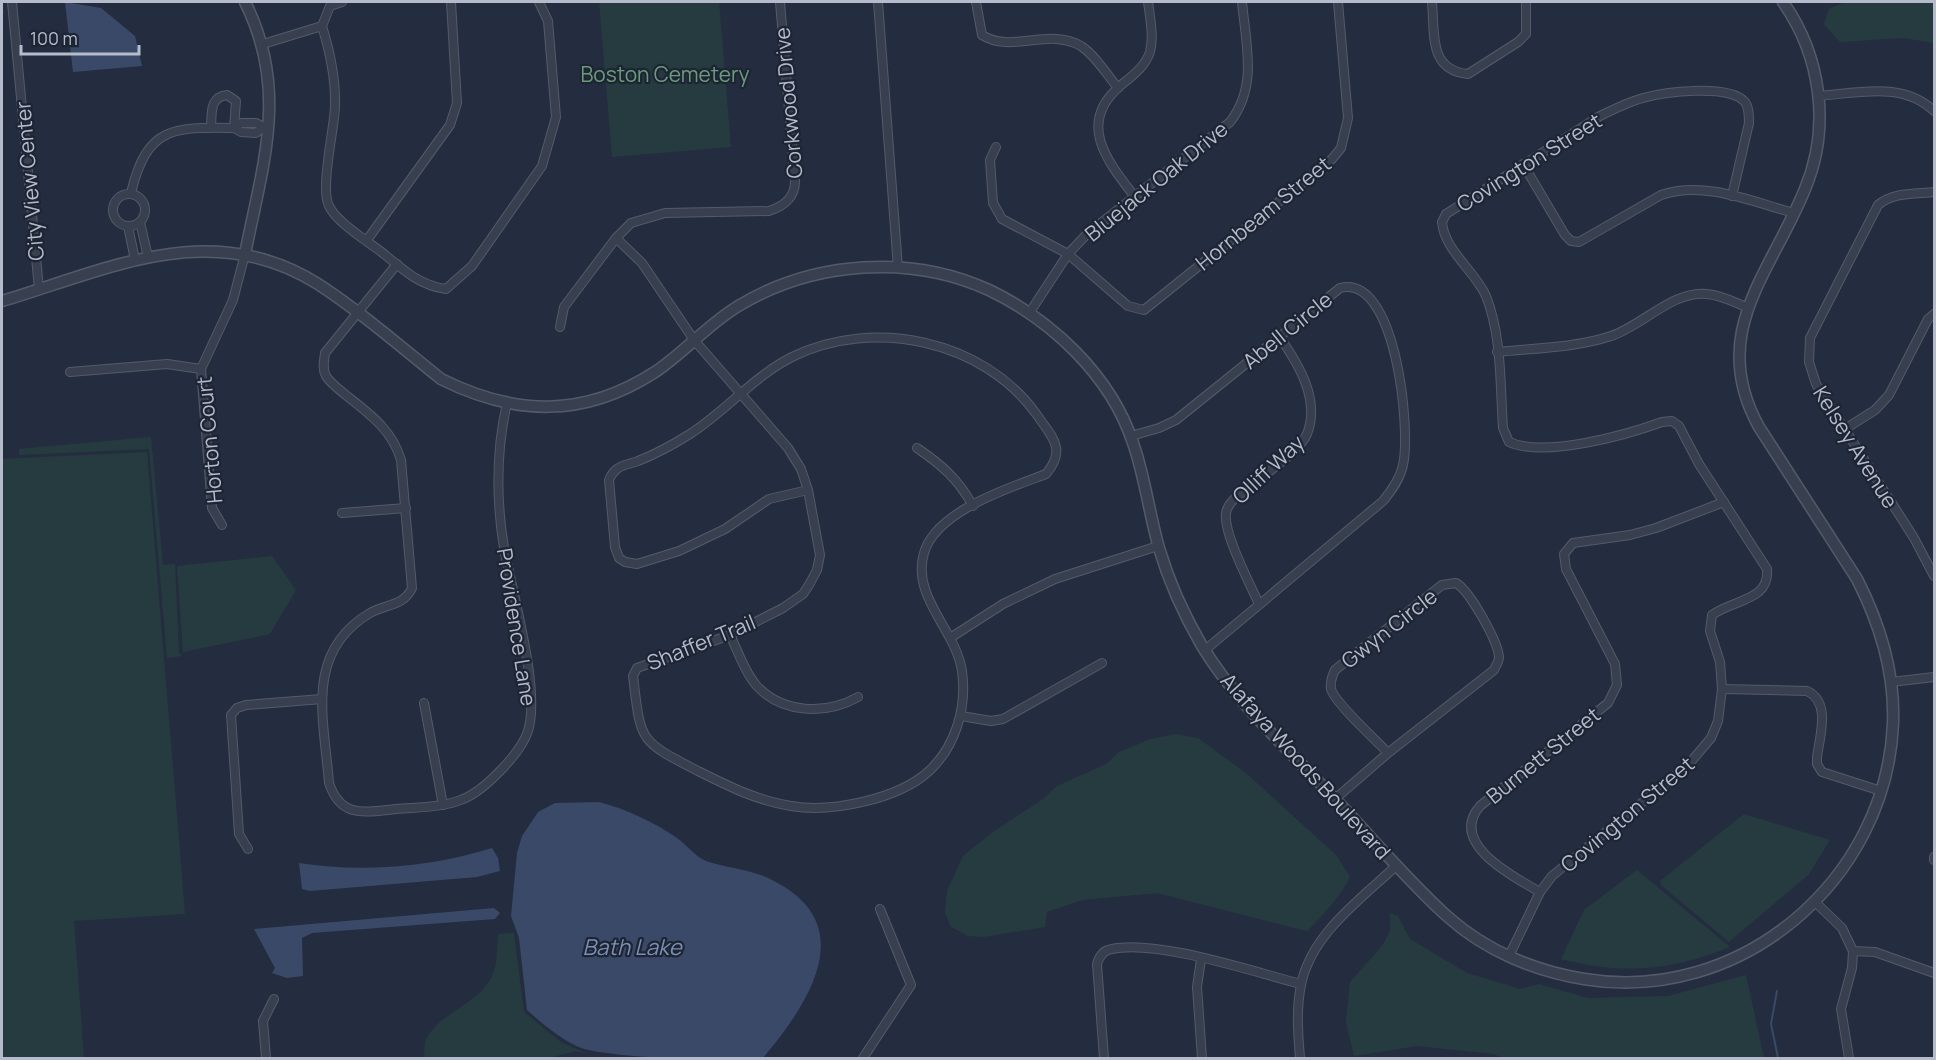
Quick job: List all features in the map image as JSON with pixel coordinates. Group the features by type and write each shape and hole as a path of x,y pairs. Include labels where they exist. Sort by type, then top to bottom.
{"street":[{"name":"City View Center","path":"12,2 39,289"},
{"path":"245,2 263,44 270,85 266,128 245,254"},
{"path":"342,2 330,6 322,26 330,50 335,104 332,149 324,189 329,207 367,240 429,287 446,289 472,266 542,166 555,117 548,21 539,2"},
{"path":"367,240 450,125 457,103 451,2"},
{"name":"Corkwood Drive","path":"560,327 564,307 616,238 631,223 649,216 769,211 782,207 789,199 795,190 795,181 780,2"},
{"path":"878,2 898,268"},
{"path":"976,2 982,35 990,41 1000,43 1049,37 1071,41 1090,53 1118,88"},
{"path":"1134,197 1107,160 1099,139 1102,109 1118,88 1144,64 1150,51 1148,2"},
{"name":"Bluejack Oak Drive","path":"1030,312 1068,254 1087,234 1230,122 1241,108 1247,90 1248,70 1242,2"},
{"name":"Hornbeam Street","path":"1068,254 1128,306 1144,310 1332,159 1341,148 1347,118 1338,2"},
{"path":"1432,2 1439,61 1448,69 1468,74 1502,54 1526,34 1526,2"},
{"name":"Alafaya Woods Boulevard","path":"2,301 148,257 191,250 245,254 278,265 317,283 441,379 482,397 507,403 554,408 595,400 622,390 657,370 735,307 783,285 837,270 859,267 898,268 960,279 987,289 1030,312 1081,357 1111,397 1131,436 1142,471 1158,546 1184,614 1205,650 1243,703 1397,865 1450,918 1509,956 1563,975 1598,981 1661,980 1729,962 1777,934 1816,903 1854,853 1881,791 1889,758 1893,724 1891,682 1879,626 1857,579 1759,427 1747,401 1738,358 1746,307 1794,213 1814,164 1820,118 1808,47 1799,25 1783,2"},
{"path":"263,44 322,26"},
{"path":"1818,96 1885,91 1902,92 1918,99 1935,111"},
{"name":"Covington Street","path":"1509,956 1540,892 1567,862 1703,751 1718,721 1722,689 1721,669 1709,624 1712,615 1761,592 1768,580 1767,569 1679,426 1672,421 1605,440 1532,448 1509,442 1503,428 1494,326 1485,294 1476,277 1444,236 1442,222 1446,214 1600,116 1643,98 1685,92 1725,94 1744,101 1749,114 1732,196"},
{"path":"211,128 213,104 219,97 227,95 236,101 234,128"},
{"path":"131,193 137,169 150,146 164,135 181,128 234,128 241,123 256,123 266,128"},
{"path":"996,147 990,160 996,212 1008,224 1068,254"},
{"path":"1523,165 1565,235 1571,241 1579,242 1661,195 1673,191 1704,190 1794,213"},
{"name":"Kelsey Avenue","path":"1935,192 1899,195 1886,198 1878,205 1815,325 1809,351 1811,374 1931,559 1935,576"},
{"path":"140,222 128,226 117,220 113,208 119,197 131,193 137,195 145,205 146,211 140,222 148,257"},
{"path":"128,226 135,260"},
{"name":"Shaffer Trail","path":"616,238 642,263 694,340 788,448 801,470 808,489 820,555 817,570 810,585 803,594 783,608 730,635 637,668 633,676 638,720 642,734 661,752 734,789 762,799 793,807 824,807 858,803 879,797 928,772 946,751 961,716 962,670 950,638 929,602 923,576 923,554 929,540 940,525 973,506 1046,474 1054,465 1057,453 1055,441 1033,409 1003,380 972,360 943,347 911,340 879,337 845,340 792,357 767,372 742,395"},
{"name":"Horton Court","path":"222,525 212,508 201,369 233,300 245,254"},
{"name":"Providence Lane","path":"397,264 325,353 323,364 326,376 376,419 397,444 401,460 412,588 402,602 376,610 357,621 342,635 331,651 325,667 322,699 329,783 333,795 342,805 356,812 443,805 464,799 501,769 520,748 528,732 531,716 524,645 501,522 498,441 507,403"},
{"name":"Abell Circle","path":"1131,436 1159,428 1176,420 1340,288 1356,286 1364,292 1383,320 1394,346 1401,380 1406,447 1396,484 1383,501 1205,650"},
{"path":"1497,352 1589,343 1632,328 1687,296 1705,293 1746,307"},
{"path":"1845,429 1875,410 1888,395 1928,319 1935,314"},
{"name":"Olliff Way","path":"1259,604 1238,560 1226,523 1226,514 1233,500 1298,446 1307,435 1310,419 1304,374 1279,336"},
{"path":"70,372 167,364 201,369"},
{"path":"742,395 692,433 638,462 619,467 612,473 609,480 614,536 619,558 625,562 637,564 679,551 724,529 770,498 808,489"},
{"path":"917,448 946,468 961,484 973,506"},
{"name":"Burnett Street","path":"1540,892 1512,876 1480,850 1473,841 1471,823 1480,806 1608,703 1617,685 1615,664 1566,569 1564,554 1573,543 1630,535 1656,528 1724,502"},
{"path":"342,513 406,508"},
{"path":"950,638 1003,604 1056,579 1158,546"},
{"name":"Gwyn Circle","path":"1335,799 1388,753 1494,670 1498,662 1498,650 1467,591 1456,583 1443,585 1335,670 1330,685 1335,698 1388,753"},
{"path":"730,635 755,683 766,695 783,704 806,710 827,709 844,705 858,697"},
{"path":"961,716 991,721 1003,719 1102,663"},
{"path":"1891,682 1935,677"},
{"path":"1722,689 1807,691 1815,694 1820,700 1822,709 1817,757 1822,772 1881,791"},
{"path":"248,849 239,834 231,715 237,708 246,705 322,699"},
{"path":"424,703 443,805"},
{"path":"1300,1059 1298,1006 1301,984 1312,953 1322,939 1397,865"},
{"path":"1816,903 1842,928 1853,951 1852,968 1841,1009 1849,1059"},
{"path":"862,1059 911,984 880,909"},
{"path":"1104,1059 1097,964 1105,952 1142,947 1202,959 1301,984"},
{"path":"1853,951 1875,952 1935,973"},
{"path":"1202,959 1197,987 1202,1059"},
{"path":"266,1059 263,1021 274,999"}],"green space":[{"name":"Boston Cemetery","path":"599,2 719,2 731,147 612,157"},
{"path":"1845,2 1934,2 1934,43 1903,38 1840,42 1824,24 1829,9"},
{"path":"151,437 163,565 175,564 179,652 182,656 167,658 149,449 19,455 19,449"},
{"path":"147,452 185,914 74,921 84,1058 2,1058 2,459"},
{"path":"272,556 296,590 270,634 183,652 177,566"},
{"path":"1176,734 1198,738 1247,774 1337,856 1350,877 1336,899 1307,931 1157,893 1082,900 1047,912 1045,927 983,937 968,936 951,927 945,913 947,891 963,856 990,834 1043,799 1057,786 1106,764 1119,752 1151,739"},
{"path":"1744,814 1830,840 1809,874 1729,942 1661,885 1660,881"},
{"path":"1637,870 1730,947 1667,966 1646,968 1605,967 1561,959 1584,910"},
{"path":"1390,913 1398,916 1410,939 1467,973 1520,989 1539,984 1588,998 1668,996 1746,975 1764,1058 1503,1058 1494,1054 1417,1046 1354,1056 1346,1022 1350,982 1382,946 1390,931"},
{"path":"514,933 524,1012 561,1042 588,1054 575,1051 549,1058 425,1058 425,1045 429,1034 447,1016 481,991 493,975 498,934"}],"water":[{"path":"65,2 101,8 135,36 142,66 73,72"},
{"name":"Bath Lake","path":"599,802 629,812 659,827 706,861 768,878 797,896 814,917 821,940 819,964 810,988 797,1012 763,1058 648,1057 584,1049 561,1037 527,1010 519,938 511,916 517,853 522,836 538,812 555,803"},
{"path":"492,848 498,858 500,871 477,877 310,891 302,889 299,863 371,868 421,864"},
{"path":"494,908 500,913 495,919 312,933 302,938 303,976 287,978 272,973 275,968 254,929"}],"waterway":[{"path":"1777,991 1771,1024 1778,1058"}]}
